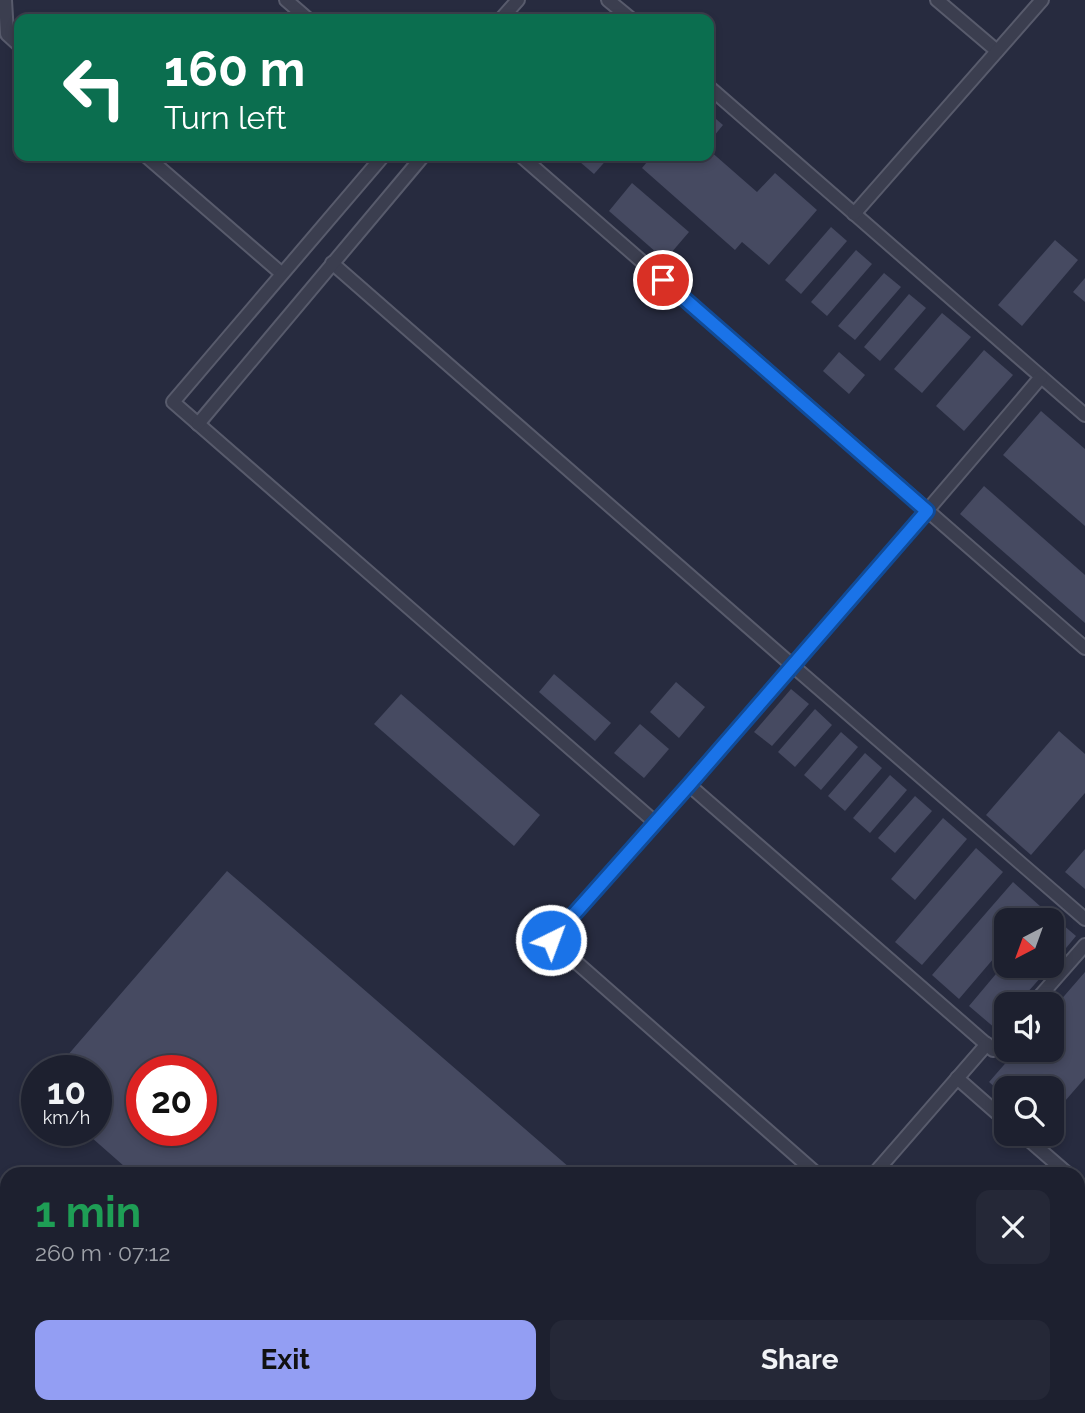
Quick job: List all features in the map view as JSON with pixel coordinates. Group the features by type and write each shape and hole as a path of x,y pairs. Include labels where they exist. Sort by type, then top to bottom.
{"lane":[{"path":"5,0 8,34 14,40"},
{"path":"286,0 302,14"},
{"path":"505,14 518,0"},
{"path":"608,0 625,14"},
{"path":"937,0 997,51"},
{"path":"854,214 1042,0"},
{"path":"714,91 1085,415"},
{"path":"152,161 281,273"},
{"path":"379,161 173,402 656,823"},
{"path":"198,424 419,161"},
{"path":"527,161 1085,648"},
{"path":"332,264 1085,919"},
{"path":"809,1167 551,940 793,666 1041,377"},
{"path":"689,785 994,1049"},
{"path":"1044,992 1085,945"},
{"path":"880,1167 987,1044"},
{"path":"957,1078 994,1110"},
{"path":"1036,1146 1060,1167"}],"building":[{"path":"714,117 723,125 714,136"},
{"path":"714,154 757,192 775,173 817,210 769,265 742,242 735,250 642,168 648,161 714,161"},
{"path":"579,161 606,161 594,174"},
{"path":"632,183 689,232 665,260 609,211"},
{"path":"831,227 847,241 801,294 785,280"},
{"path":"1055,240 1078,260 1022,326 998,305"},
{"path":"856,250 872,264 827,316 811,302"},
{"path":"884,273 901,287 855,340 838,326"},
{"path":"1085,278 1085,302 1073,292"},
{"path":"909,294 926,308 880,361 864,347"},
{"path":"942,313 971,337 922,393 894,369"},
{"path":"984,350 1013,375 964,431 936,406"},
{"path":"839,352 865,375 849,394 823,371"},
{"path":"1041,411 1085,449 1085,526 1003,455"},
{"path":"984,486 1085,575 1085,623 960,514"},
{"path":"554,674 611,723 595,741 539,692"},
{"path":"676,682 705,707 679,738 650,712"},
{"path":"791,689 809,704 772,746 754,732"},
{"path":"401,694 540,815 514,846 374,724"},
{"path":"815,709 832,725 795,767 778,752"},
{"path":"640,724 669,749 644,778 614,753"},
{"path":"1059,731 1085,754 1085,793 1031,855 986,815"},
{"path":"841,732 858,747 821,790 804,775"},
{"path":"865,753 882,768 845,811 828,796"},
{"path":"890,775 907,790 870,833 853,818"},
{"path":"915,796 932,811 895,853 878,838"},
{"path":"943,818 967,839 915,900 891,879"},
{"path":"976,848 1003,872 922,965 895,942"},
{"path":"1085,849 1085,889 1065,872"},
{"path":"227,871 569,1167 125,1167 101,1146 112,1146 112,1055 68,1055"},
{"path":"1013,882 1040,906 994,908 994,958 959,999 932,975"},
{"path":"1064,926 1076,936 1064,950"},
{"path":"1085,972 1085,1078 1064,1102 1064,1076 994,1076 1006,1062 1064,1062 1064,996"},
{"path":"994,976 1040,978 1028,992 994,992 994,1027 969,1006"}],"route":[{"path":"551,940 927,511 663,280"}]}
